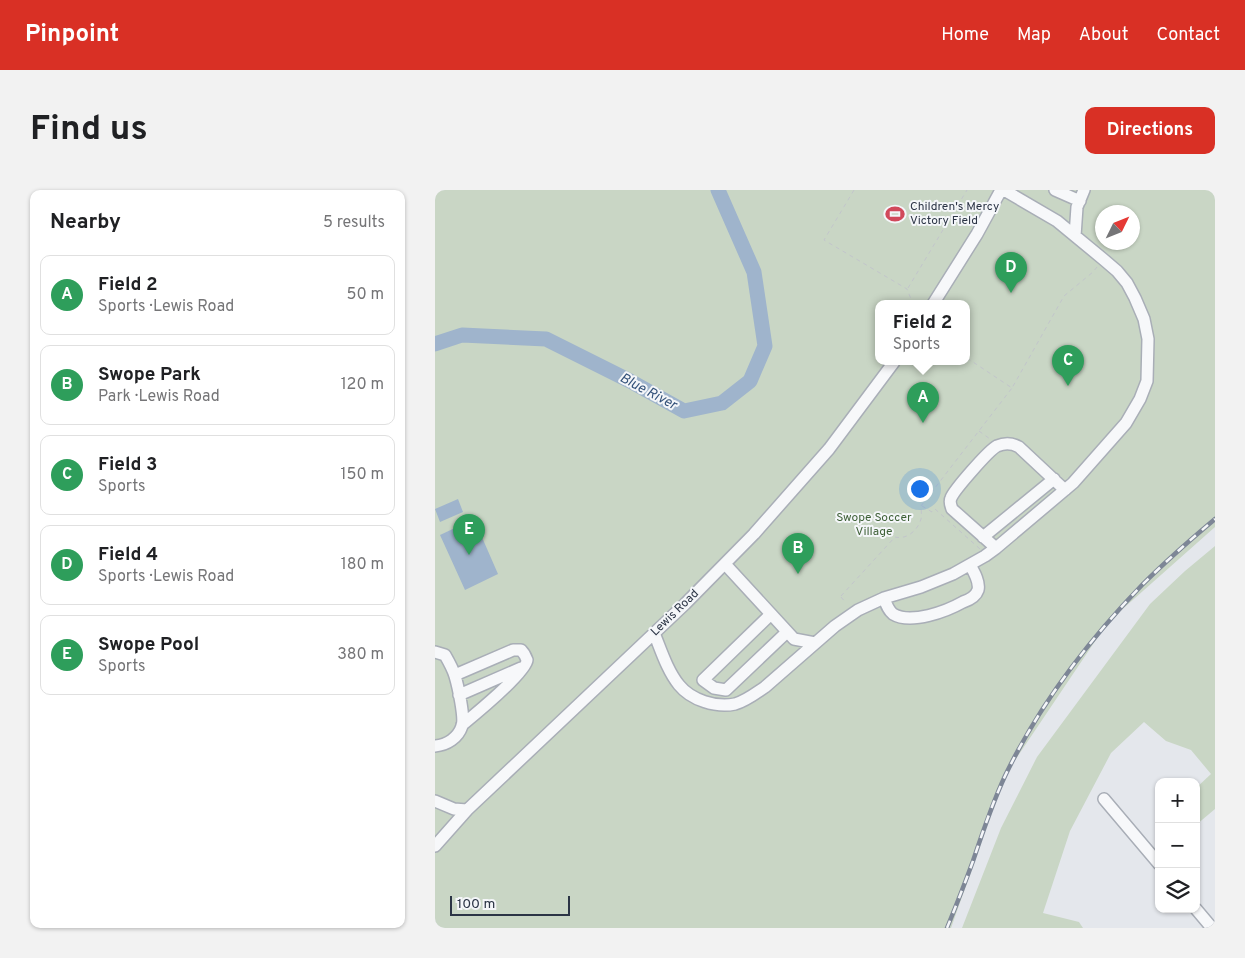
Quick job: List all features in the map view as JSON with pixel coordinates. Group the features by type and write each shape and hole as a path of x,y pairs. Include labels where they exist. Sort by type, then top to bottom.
{"street":[{"path":"654,633 668,667 679,686 704,702 720,705 736,704 765,687 835,626 858,610 884,598 921,587 953,574 996,548 1073,483 1126,423 1140,399 1147,381 1148,339 1144,319 1127,283 1117,271 1057,221 1003,190 936,300"},
{"path":"1055,190 1080,199"},
{"path":"1057,221 1080,199"},
{"path":"1075,236 1080,199"},
{"name":"Lewis Road","path":"435,846 467,810 654,633 754,534 829,449 892,365"},
{"path":"996,548 952,510 950,500 951,496 992,449 1003,444 1015,444 1026,452 1065,490"},
{"path":"983,537 1054,479"},
{"path":"725,564 790,635 815,643"},
{"path":"884,598 892,613 899,616 919,617 944,611 968,600 976,594 978,588 970,565"},
{"path":"771,614 703,680 714,688 727,690 790,635"},
{"path":"435,746 450,741 463,725 511,682 525,666 527,660 521,650 513,650 455,675"},
{"path":"435,652 445,655 455,675 463,725"},
{"path":"459,695 525,666"},
{"path":"1103,799 1155,859"},
{"path":"435,801 454,809 467,810"},
{"path":"1199,913 1212,928"}],"path":[{"path":"854,190 824,240 907,289 911,300"},
{"path":"907,289 967,190"},
{"path":"846,603 841,597 895,537 901,538 909,535 919,526 921,506 1012,388 1064,296 1093,272 1100,263"},
{"path":"970,360 1012,388"},
{"path":"921,506 932,512 935,508 983,552"}],"green space":[{"name":"Swope Soccer Village","path":"435,190 1215,190 1215,527 1108,622 1005,775 951,928 435,928"},
{"path":"1215,546 1215,809 1200,822 1200,784 1211,774 1191,750 1166,741 1144,722 1111,753 1070,831 1043,913 1079,922 1083,928 962,928 1001,828 1037,757 1150,604"}],"water":[{"path":"458,499 463,512 440,522 435,509"},
{"path":"474,519 498,574 465,590 440,535"}],"waterway":[{"name":"Blue River","path":"435,344 462,335 546,339 630,381 684,411 722,403 750,381 765,346 754,272 718,190"}],"railway":[{"path":"947,928 1000,786 1018,750 1049,699 1084,651 1122,606 1160,568 1215,519"}],"place":[{"name":"Children's Mercy Victory Field","path":"895,214"},
{"name":"Field 4","path":"1011,293"},
{"name":"Field 3","path":"1068,386"},
{"name":"Field 2","path":"923,423"},
{"name":"Swope Pool","path":"469,555"},
{"name":"Swope Park","path":"798,574"}]}
